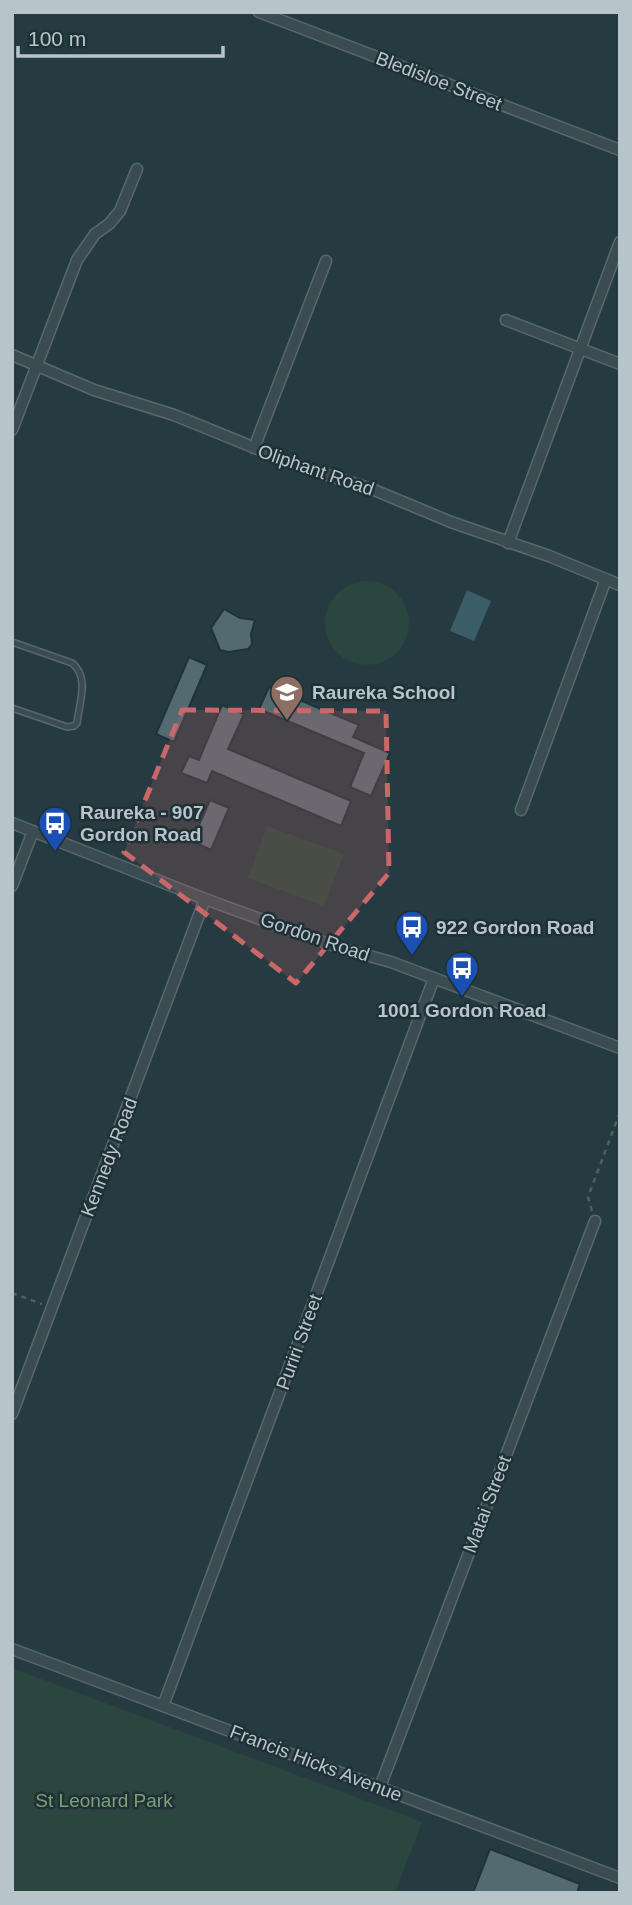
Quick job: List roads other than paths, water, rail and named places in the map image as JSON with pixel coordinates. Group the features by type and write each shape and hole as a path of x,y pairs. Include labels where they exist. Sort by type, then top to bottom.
{"street":[{"name":"Bledisloe Street","path":"259,12 620,150"},
{"path":"12,430 77,260 90,240 120,211 137,169"},
{"path":"509,543 620,243"},
{"path":"254,448 326,261"},
{"path":"506,320 620,364"},
{"name":"Oliphant Road","path":"12,355 94,390 174,415 254,448 374,490 451,523 560,560 620,584"},
{"path":"521,810 606,579"},
{"name":"Gordon Road","path":"12,823 205,899 337,947 391,962 620,1048"},
{"path":"12,886 33,831"},
{"name":"Kennedy Road","path":"12,1414 205,899"},
{"name":"Puriri Street","path":"163,1706 434,978"},
{"name":"Matai Street","path":"380,1787 595,1221"},
{"name":"Francis Hicks Avenue","path":"12,1649 620,1878"}],"lane":[{"path":"12,642 72,663 79,670 82,679 74,726 67,727 12,708"}],"water":[{"path":"467,590 491,601 474,641 450,631"}],"place":[{"name":"Raureka School","path":"287,722"},
{"name":"Raureka - 907 Gordon Road","path":"55,853"},
{"name":"922 Gordon Road","path":"412,957"},
{"name":"1001 Gordon Road","path":"462,998"}],"park label":[{"name":"St Leonard Park","path":"104,1800"}]}
